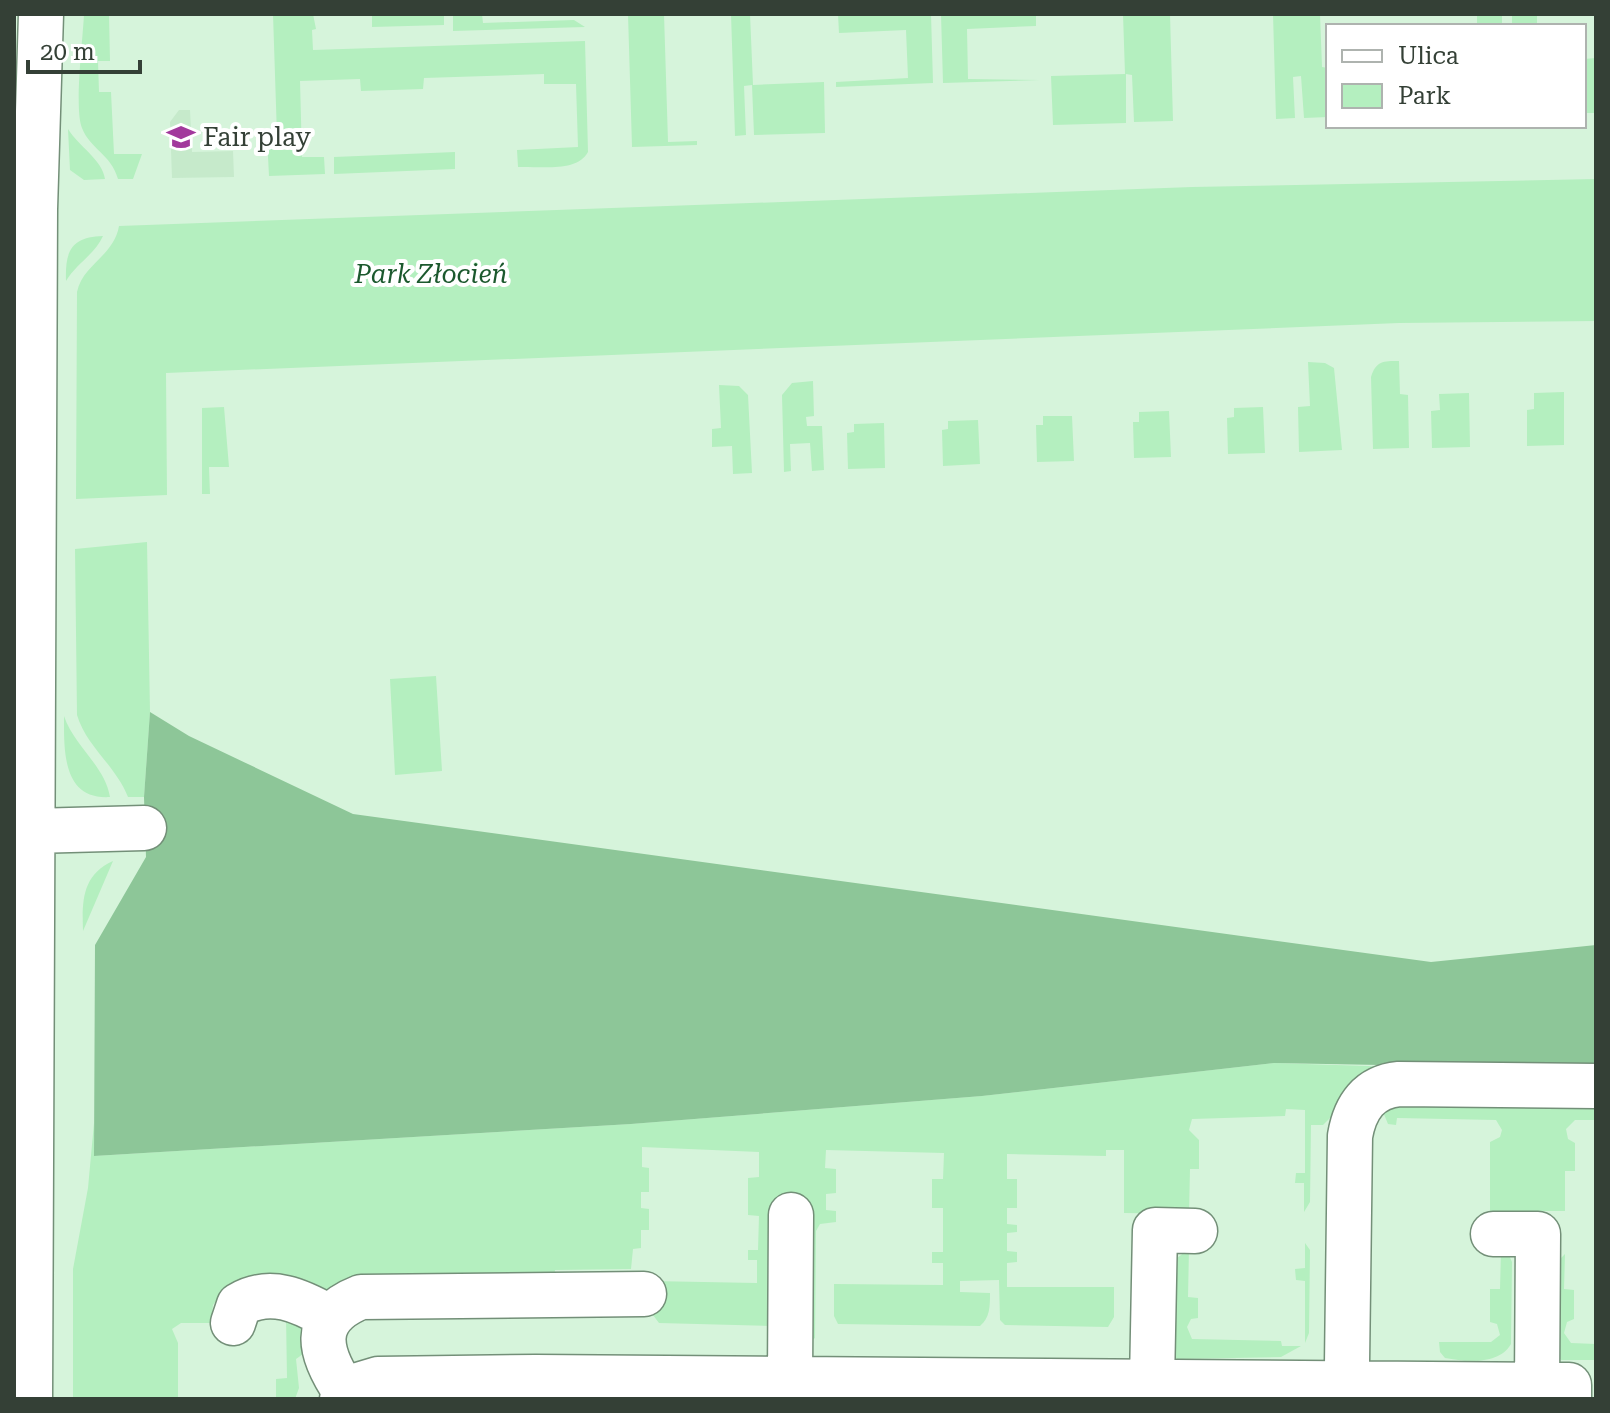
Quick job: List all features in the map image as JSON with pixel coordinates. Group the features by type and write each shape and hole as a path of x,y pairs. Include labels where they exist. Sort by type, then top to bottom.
{"street":[{"path":"30,1399 35,209 41,14"},
{"path":"33,831 144,828"},
{"path":"1342,1392 1347,1364 1350,1136 1356,1112 1367,1096 1388,1085 1399,1084 1596,1086"},
{"path":"790,1379 791,1215"},
{"path":"1152,1382 1155,1230 1195,1231"},
{"path":"644,1294 361,1297 338,1308 329,1317 324,1350 330,1370 344,1396 364,1382 378,1379 536,1388 790,1379 937,1390 1152,1382 1342,1392 1568,1388 1556,1234 1493,1234"},
{"path":"233,1323 239,1305 257,1298 297,1299 329,1317"}],"shaded area":[{"name":"Fair play","path":"179,110 190,110 192,152 233,151 234,177 172,178 170,122"},
{"path":"150,712 189,736 353,814 1431,962 1596,945 1596,1069 1274,1063 982,1096 631,1124 94,1156 95,945 146,857 144,797"}],"green space":[{"path":"84,14 109,14 110,61 98,61 99,92 111,92 114,154 142,154 133,179 118,179 111,163 82,128 79,90"},
{"path":"273,14 313,14 316,29 312,30 313,50 585,41 588,152 583,159 566,166 518,167 517,150 578,147 576,84 544,84 544,74 424,78 423,89 361,91 360,79 300,81 302,157 324,157 325,174 269,176 267,137 277,136"},
{"path":"372,14 444,14 444,25 372,27"},
{"path":"453,14 482,14 483,23 574,20 585,27 453,31"},
{"path":"628,14 664,14 668,142 697,141 697,145 632,147"},
{"path":"731,14 750,14 753,85 824,82 825,133 754,135 752,85 744,86 746,135 735,136"},
{"path":"838,14 931,14 933,83 836,87 836,82 908,78 906,30 839,33"},
{"path":"941,14 1036,14 1036,26 967,29 968,79 1040,80 943,83"},
{"path":"1123,14 1170,14 1173,121 1134,122 1132,75 1126,74 1126,123 1053,125 1051,76 1125,74"},
{"path":"1273,14 1320,14 1322,67 1326,68 1326,117 1304,118 1301,76 1293,77 1295,118 1276,119"},
{"path":"1477,14 1502,14 1502,24 1477,24"},
{"path":"1512,14 1537,14 1537,24 1512,24"},
{"path":"1596,58 1596,113 1586,113 1586,59"},
{"path":"68,129 100,165 105,179 84,180 70,170"},
{"path":"455,152 455,169 334,174 334,157"},
{"name":"Park Złocień","path":"1596,179 1596,321 1399,323 166,373 167,495 76,499 77,292 85,274 111,245 119,226 1192,187"},
{"path":"103,236 66,281 67,261 72,248 84,239"},
{"path":"1399,361 1400,394 1408,395 1409,448 1373,449 1371,377 1381,363"},
{"path":"1308,362 1325,363 1334,368 1342,450 1299,452 1298,407 1310,406"},
{"path":"813,381 814,416 806,417 807,426 822,426 824,470 812,471 810,443 790,444 791,471 784,472 782,395 792,383"},
{"path":"719,385 739,386 748,395 752,473 733,474 732,446 712,447 712,429 721,428"},
{"path":"1564,392 1564,445 1527,446 1527,410 1534,409 1534,393"},
{"path":"1469,393 1470,447 1432,448 1431,411 1440,410 1439,394"},
{"path":"224,407 229,467 209,467 210,494 202,494 202,408"},
{"path":"1263,407 1265,453 1228,454 1227,418 1234,417 1234,408"},
{"path":"1169,411 1171,457 1134,458 1133,422 1139,422 1139,412"},
{"path":"1043,416 1072,416 1074,461 1037,462 1036,425 1043,425"},
{"path":"978,420 980,464 943,466 942,430 948,429 948,421"},
{"path":"884,423 885,468 848,469 847,433 854,432 854,424"},
{"path":"147,542 150,712 144,797 128,797 116,775 87,737 77,715 75,549"},
{"path":"436,676 442,771 395,775 390,679"},
{"path":"64,716 102,775 110,797 94,796 74,782 66,757"},
{"path":"113,861 83,931 86,890 95,874"},
{"path":"1274,1063 1461,1069 1339,1109 1323,1125 1311,1125 1310,1202 1304,1212 1304,1183 1295,1183 1296,1173 1305,1173 1305,1110 1286,1109 1285,1116 1192,1119 1189,1130 1199,1140 1199,1169 1190,1169 1189,1214 1124,1213 1124,1150 1106,1150 1106,1156 1007,1154 1007,1179 1017,1179 1017,1208 1007,1208 1007,1224 1017,1225 1017,1232 1007,1233 1007,1251 1017,1252 1017,1262 1007,1263 1007,1287 1114,1287 1114,1317 1108,1327 1005,1325 1000,1320 999,1280 960,1281 960,1292 990,1293 988,1315 980,1326 838,1324 834,1316 834,1284 943,1285 943,1263 932,1263 932,1252 943,1252 943,1208 932,1208 932,1179 943,1179 944,1153 826,1150 825,1168 836,1169 836,1193 826,1194 826,1210 836,1211 836,1222 820,1224 816,1231 815,1338 811,1341 774,1326 659,1323 650,1311 650,1281 757,1283 757,1260 748,1260 748,1250 758,1250 759,1216 748,1215 748,1178 759,1177 759,1152 642,1147 642,1167 649,1168 649,1192 641,1192 641,1208 649,1209 649,1230 641,1230 641,1248 633,1249 631,1269 555,1270 554,1280 221,1294 213,1305 211,1323 181,1323 172,1329 178,1343 178,1399 73,1399 73,1269 88,1188 94,1123 94,1156 631,1124 982,1096"},
{"path":"1596,1101 1596,1120 1575,1120 1566,1129 1568,1139 1575,1143 1575,1171 1565,1171 1565,1211 1490,1211 1490,1142 1500,1137 1502,1130 1496,1120 1397,1118 1396,1125 1388,1124 1381,1107 1385,1104"},
{"path":"1305,1243 1310,1250 1309,1333 1305,1343 1305,1281 1296,1280 1295,1269 1305,1268"},
{"path":"1189,1249 1188,1297 1198,1298 1198,1318 1191,1319 1187,1327 1192,1339 1281,1341 1282,1346 1301,1346 1281,1357 1177,1359 1173,1354 1173,1261"},
{"path":"1501,1250 1508,1253 1512,1262 1511,1344 1506,1351 1491,1359 1472,1361 1445,1358 1440,1352 1439,1342 1491,1342 1500,1335 1497,1324 1490,1322 1490,1289 1500,1289"},
{"path":"1565,1254 1564,1289 1574,1290 1574,1319 1567,1322 1564,1333 1571,1343 1596,1344 1596,1360 1561,1360 1556,1354 1558,1261"},
{"path":"286,1316 304,1327 306,1352 296,1359 299,1388 295,1399 276,1399 276,1379 287,1378"}],"place":[{"name":"Fair play","path":"181,137"}]}
